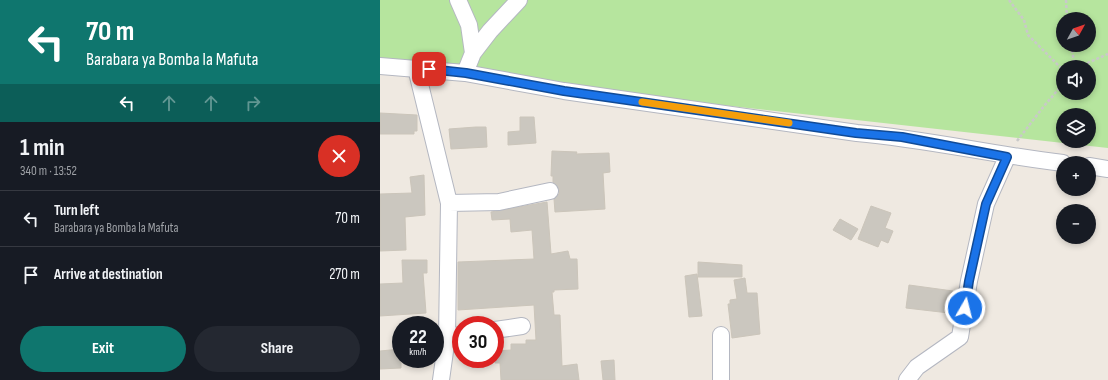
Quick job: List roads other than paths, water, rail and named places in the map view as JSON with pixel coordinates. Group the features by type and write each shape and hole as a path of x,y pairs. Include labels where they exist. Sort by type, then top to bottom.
{"street":[{"path":"458,0 469,25 473,53"},
{"path":"466,73 473,53 517,0"},
{"path":"380,66 466,73 564,91 856,133 902,137 1007,157 1056,162"},
{"path":"416,68 448,203 453,316"},
{"path":"907,380 917,367 960,336 986,204 1007,157"},
{"path":"1096,167 1108,169"},
{"path":"448,203 500,202 550,191"},
{"path":"504,329 522,326"},
{"path":"721,334 721,380"},
{"path":"441,380 452,343"}]}
